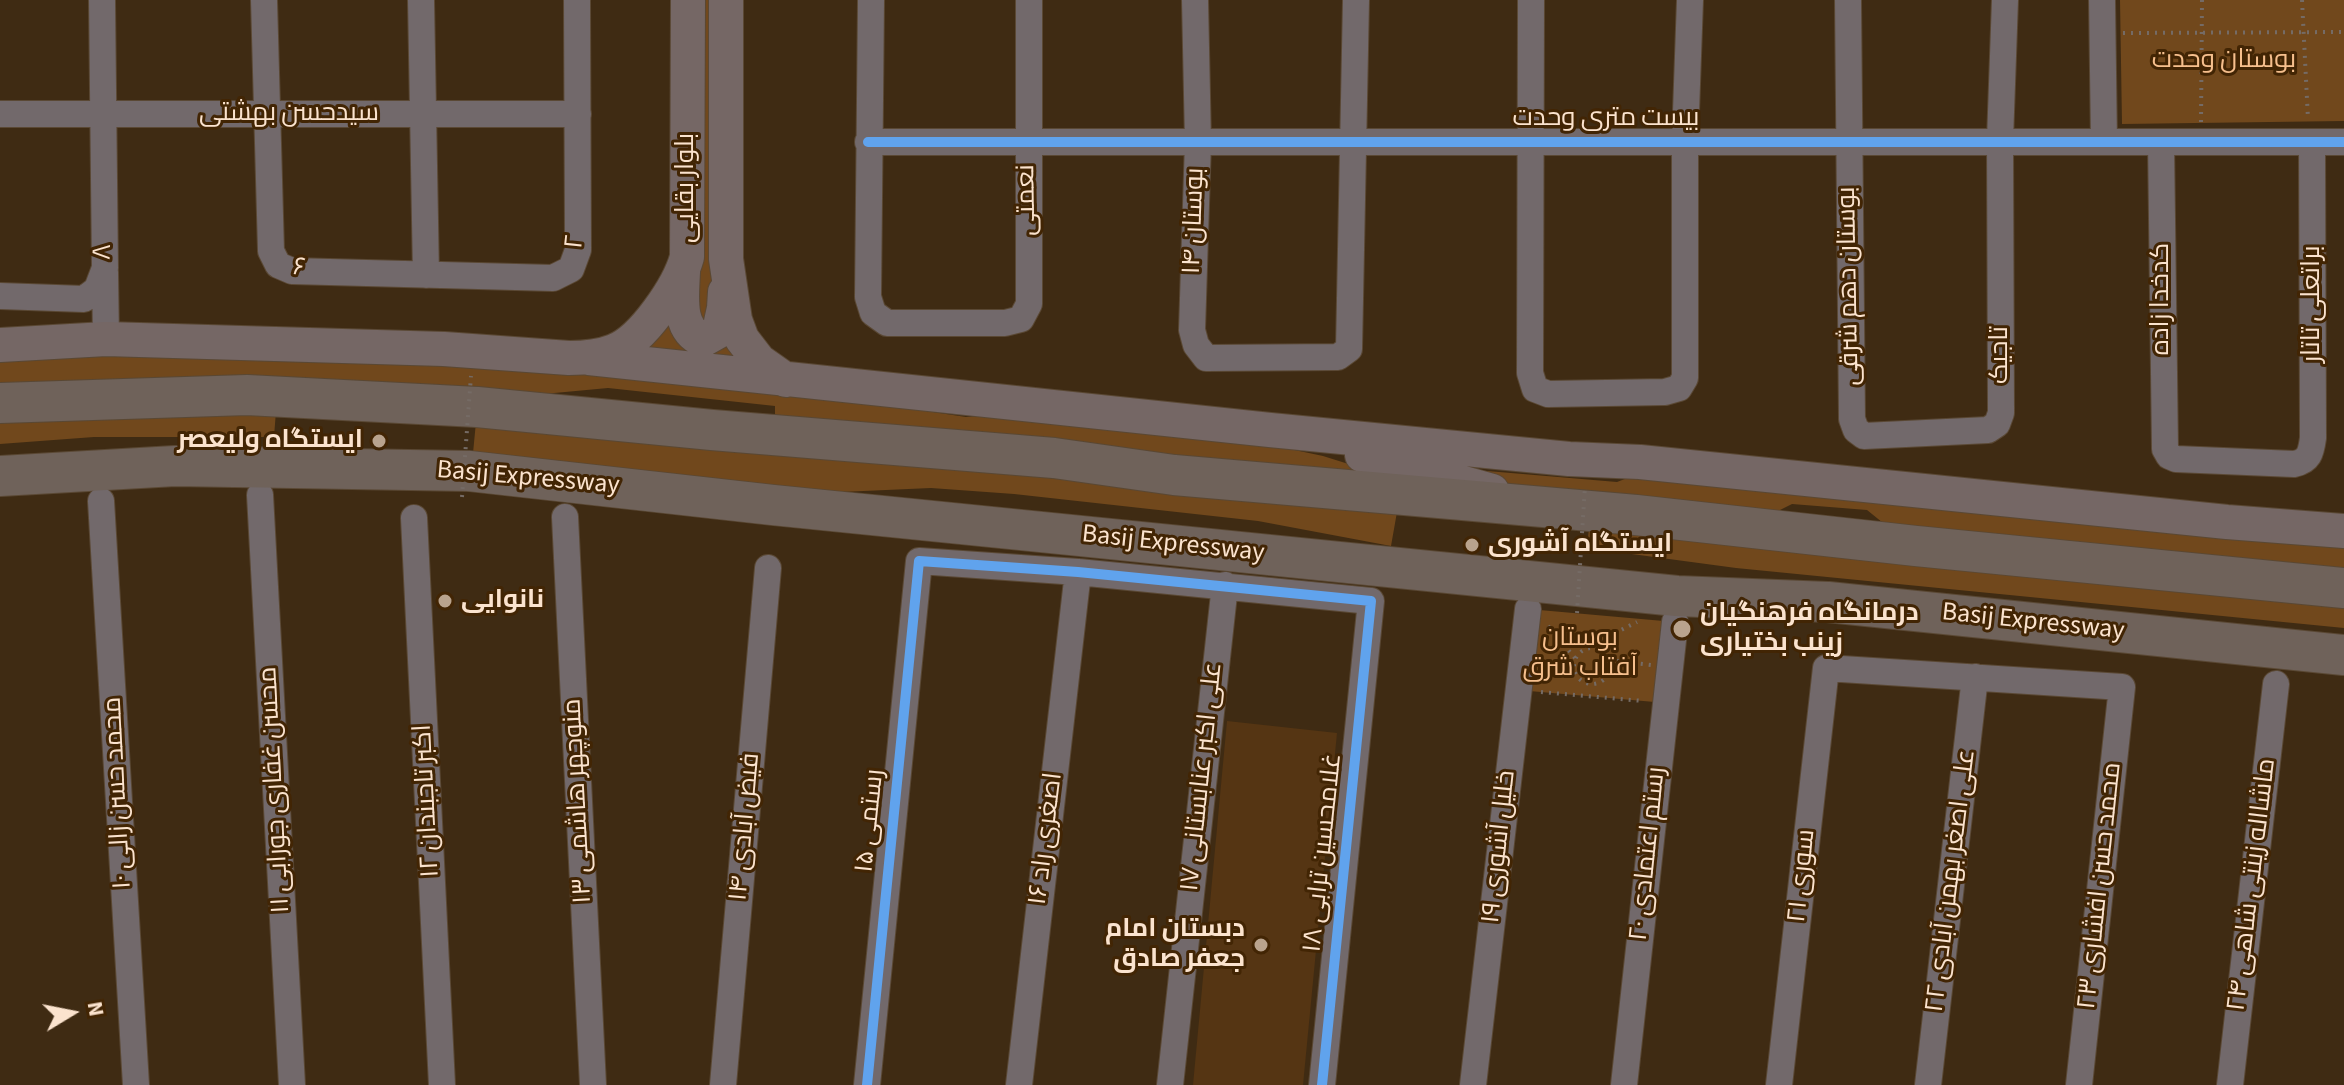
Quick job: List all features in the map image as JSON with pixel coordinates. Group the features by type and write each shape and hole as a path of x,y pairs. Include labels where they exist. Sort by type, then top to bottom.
{"highway":[{"path":"0,403 247,395 477,407 1054,458 1174,475 1574,498 1636,515 1931,548 2344,588"},
{"name":"Basij Expressway","path":"0,476 175,466 469,471 773,505 1677,596 1828,602 2344,655"}],"main road":[{"name":"بلوار بقایی","path":"579,358 616,350 630,341 644,328 683,272 687,257 688,0"},
{"name":"بلوار بقایی","path":"726,0 726,259 735,320 742,339 759,361 787,381"},
{"path":"683,272 682,300 686,325 693,336 703,340 719,331 726,259"},
{"path":"0,345 106,339 474,351 579,358 1270,430 1569,459 1640,462 2227,522 2344,531"},
{"path":"1270,430 1574,498"}],"street":[{"name":"۸","path":"0,296 84,299 97,289 105,268 102,0"},
{"path":"264,0 267,114"},
{"path":"421,0 426,275"},
{"name":"۲","path":"426,275 553,278 571,269 578,250 577,0"},
{"path":"868,142 871,0"},
{"name":"نعمتی","path":"868,142 868,297 873,313 887,323 1005,323 1021,319 1029,304 1029,0"},
{"name":"بوستان ۱۴","path":"1195,0 1198,142 1192,330 1196,345 1206,358 1338,357 1349,349 1354,142"},
{"path":"1354,142 1356,0"},
{"path":"1531,0 1530,373 1535,389 1548,394 1665,392 1679,388 1685,378 1685,140 1690,0"},
{"name":"بوستان دهم شرقی","path":"1848,0 1852,419 1856,430"},
{"path":"2000,140 2005,0"},
{"path":"2102,0 2104,142"},
{"name":"سیدحسن بهشتی","path":"0,114 578,114"},
{"name":"۶","path":"267,114 271,251 278,265 292,271 426,275"},
{"name":"بیست متری وحدت","path":"868,142 2161,142 2310,132 2344,142"},
{"name":"براتعلی تاتار","path":"2169,456 2176,459 2294,464 2304,462 2311,453 2310,132"},
{"name":"تاجیک","path":"1856,430 1864,436 1988,430 1997,424 2001,413 2000,140"},
{"name":"کدخدا زاده","path":"2161,142 2163,423 2165,449 2169,456"},
{"path":"105,268 106,339"},
{"name":"محسن غفاری جورابی ۱۱","path":"260,495 292,1085"},
{"name":"محمد حسن زالی ۱۰","path":"101,501 136,1085"},
{"name":"منوچهر هاشمی ۱۳","path":"565,517 593,1085"},
{"name":"اکبر تاجبندان ۱۲","path":"414,518 442,1085"},
{"name":"رستمی ۱۵","path":"867,1085 919,561 1076,582"},
{"name":"فیض آبادی ۱۴","path":"723,1085 768,568"},
{"path":"1076,582 1225,585"},
{"name":"اصغری راد ۱۶","path":"1019,1085 1076,582"},
{"name":"علی اکبر عنابستانی ۱۷","path":"1170,1085 1225,585"},
{"name":"غلامحسین ترابی ۱۸","path":"1225,585 1370,613 1322,1085"},
{"name":"خلیل آشوری ۱۹","path":"1473,1085 1528,609"},
{"name":"رستم اعتمادی ۲۰","path":"1624,1085 1675,622"},
{"name":"سوری ۲۱","path":"1779,1085 1826,668 1975,677"},
{"name":"محمد حسن افشاری ۲۳","path":"1975,677 2122,687 2079,1085"},
{"name":"علی اصغر بهمن آبادی ۲۲","path":"1928,1085 1975,677"},
{"name":"ماشااله زینتی شاهی ۲۴","path":"2230,1085 2276,684"}],"path":[{"path":"2201,123 2202,0"},
{"path":"2302,0 2310,132"},
{"path":"2121,33 2344,32"},
{"path":"462,497 471,376"},
{"path":"1574,498 1577,613"},
{"path":"1528,609 1546,623 1575,658"},
{"path":"1596,648 1609,636 1643,619"},
{"path":"1596,648 1606,654 1611,666 1607,677 1597,684 1585,684 1576,676 1573,664 1584,649 1596,648"},
{"path":"1609,660 1670,667"},
{"path":"1588,696 1591,685"},
{"path":"1518,690 1666,703"}],"shaded area":[{"name":"دبستان امام جعفر صادق","path":"1227,721 1337,733 1303,1085 1193,1085"}],"green space":[{"path":"701,0 710,0 713,288 708,325 696,309 700,283"},
{"name":"بوستان وحدت","path":"2120,0 2344,0 2344,121 2122,124"},
{"path":"672,300 726,338 757,369 632,351"},
{"path":"0,355 480,359 814,394 966,417 1022,413 1238,438 1323,456 1409,483 775,420 775,406 608,388 533,395 0,388"},
{"path":"276,411 274,437 94,437 0,444 0,418"},
{"path":"476,422 1397,512 1391,546 1258,521 1014,494 931,488 841,492 473,453"},
{"path":"1393,463 1617,482 1643,472 2344,544 2344,574 1888,527 1867,510 1792,504 1770,515 1558,494"},
{"path":"1589,528 2344,602 2344,628 1736,568 1587,548"},
{"name":"بوستان آفتاب شرق","path":"1528,609 1675,622 1666,703 1518,690"}],"cycle path":[{"path":"868,142 2344,142"},
{"path":"867,1085 919,561 1078,572 1371,601 1322,1085"}],"place":[{"name":"ایستگاه ولیعصر","path":"379,441"},
{"name":"ایستگاه آشوری","path":"1472,545"},
{"name":"نانوایی","path":"445,601"},
{"name":"درمانگاه فرهنگیان زینب بختیاری","path":"1682,629"},
{"name":"دبستان امام جعفر صادق","path":"1261,945"}]}
